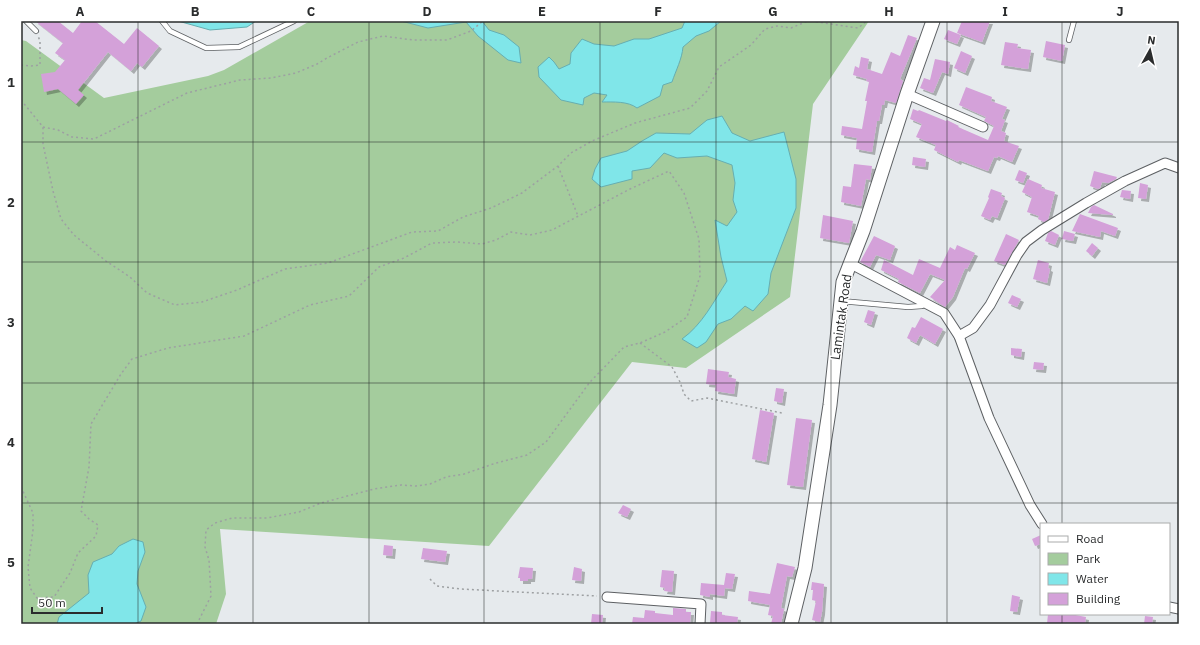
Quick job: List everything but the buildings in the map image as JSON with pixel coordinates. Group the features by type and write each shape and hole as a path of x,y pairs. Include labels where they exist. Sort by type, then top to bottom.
{"main road":[{"name":"Lamintak Road","path":"791,624 805,568 830,405 843,282 849,263 863,231 907,94 933,21"}],"street":[{"path":"907,94 983,127"},
{"path":"959,336 973,328 990,305 1017,255 1026,242 1079,207 1125,181 1165,163 1179,168"},
{"path":"849,263 944,313 959,336 989,418 1030,505 1041,523"},
{"path":"607,597 701,604 700,624"}],"lane":[{"path":"26,21 36,31"},
{"path":"162,21 170,32 206,48 239,47 294,21"},
{"path":"1068,40 1074,21"},
{"path":"841,301 908,307 922,306 926,303"}],"path":[{"path":"43,127 58,130 72,137 94,139 186,93 240,80 271,78 296,73 317,64 358,42 383,36 413,40 447,40 471,31 483,21"},
{"path":"21,100 43,127 43,144 53,191 61,219 74,235 106,261 130,277 147,293 175,305 202,302 237,290 284,269 328,263 412,232 438,230 463,217 491,208 522,193 558,166 571,153 592,140 635,123 690,108 707,90 719,67 751,45 765,29 777,26 791,28 810,21 858,28 867,21"},
{"path":"21,65 30,66 40,64 40,41 36,31"},
{"path":"558,166 578,216"},
{"path":"21,487 33,513 33,530 28,567 30,588 36,598 54,596 70,573 78,553 96,536 98,524 89,519 81,511 89,467 91,424 121,374 132,359 168,348 244,336 310,305 349,296 379,267 404,258 432,242 482,244 496,240 511,232 530,235 552,230 630,189 669,171 684,193 699,239 700,276 687,317 665,332 640,343 624,347 590,382 546,442 527,456 496,463 464,474 446,477 430,484 416,486 401,485 374,489 321,503 299,512 267,518 232,518 215,523 206,530 205,547 210,560 211,596 197,624"},
{"path":"640,343 672,367 680,382 684,394 691,401 707,398 782,414"},
{"path":"430,579 437,586 460,589 607,597"}],"green space":[{"path":"310,21 869,21 813,104 790,297 686,368 632,362 489,546 220,529 226,594 216,624 21,624 21,40 26,41 104,98 208,76 224,70"}],"water":[{"path":"178,21 256,21 247,27 210,30"},
{"path":"401,21 482,21 489,30 504,35 519,47 521,63 508,60 478,36 466,22 428,28"},
{"path":"685,21 721,21 709,31 696,36 683,47 672,82 663,85 660,96 637,108 625,103 602,102 607,95 594,93 584,98 583,105 561,100 539,77 538,67 549,57 559,69 570,64 571,53 582,39 594,44 614,46 634,39 649,39 682,28"},
{"path":"722,116 732,133 750,141 784,132 796,179 796,208 771,273 768,294 753,311 745,306 731,319 718,324 706,342 697,348 682,339 702,320 727,281 721,257 715,220 727,226 737,212 733,200 735,183 732,165 707,156 677,158 664,153 650,168 632,171 632,179 601,187 592,179 601,158 627,151 656,133 690,134 707,120"},
{"path":"133,539 143,542 145,552 138,571 137,584 146,607 141,621 134,624 57,624 59,617 89,593 88,575 93,562 112,554 119,546"}]}
